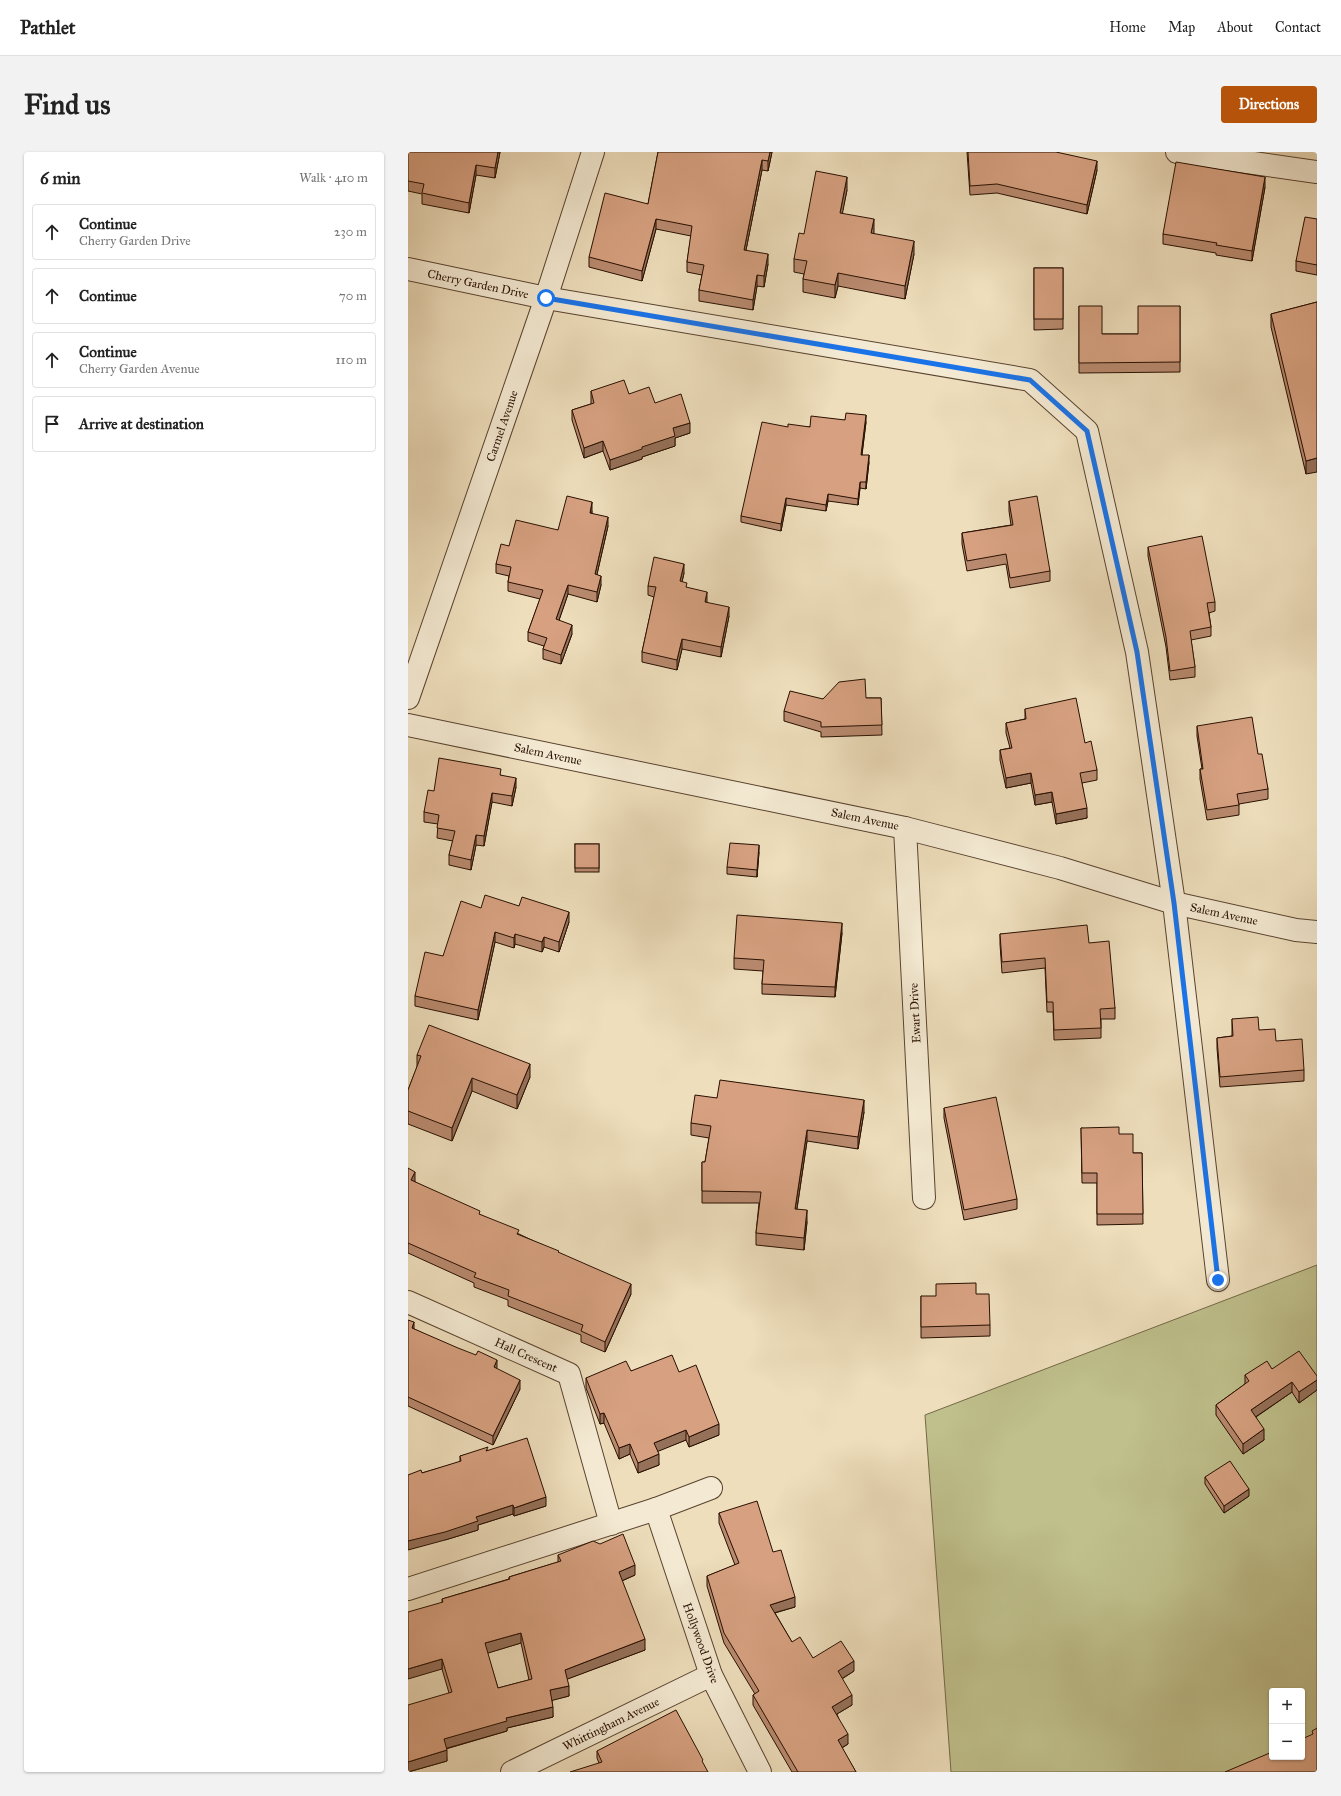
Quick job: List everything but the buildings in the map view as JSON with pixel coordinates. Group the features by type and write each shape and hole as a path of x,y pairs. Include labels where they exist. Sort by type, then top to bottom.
{"street":[{"name":"Carmel Avenue","path":"408,698 546,298 593,152"},
{"path":"1177,152 1317,172"},
{"name":"Cherry Garden Drive","path":"408,269 546,298 1030,380 1087,431 1137,652 1174,903 1218,1280"},
{"name":"Salem Avenue","path":"408,725 905,828 1060,868 1174,903 1296,930 1317,932"},
{"name":"Ewart Drive","path":"905,828 924,1198"},
{"name":"Hall Crescent","path":"408,1302 569,1374 611,1524"},
{"path":"408,1589 611,1524 711,1488"},
{"name":"Hollywood Drive","path":"656,1509 711,1675 760,1772"},
{"name":"Whittingham Avenue","path":"512,1772 711,1675"}],"green space":[{"path":"1317,1265 1317,1772 951,1772 925,1415"}],"route":[{"path":"546,298 1030,380 1087,431 1137,652 1174,903 1218,1280"}]}
